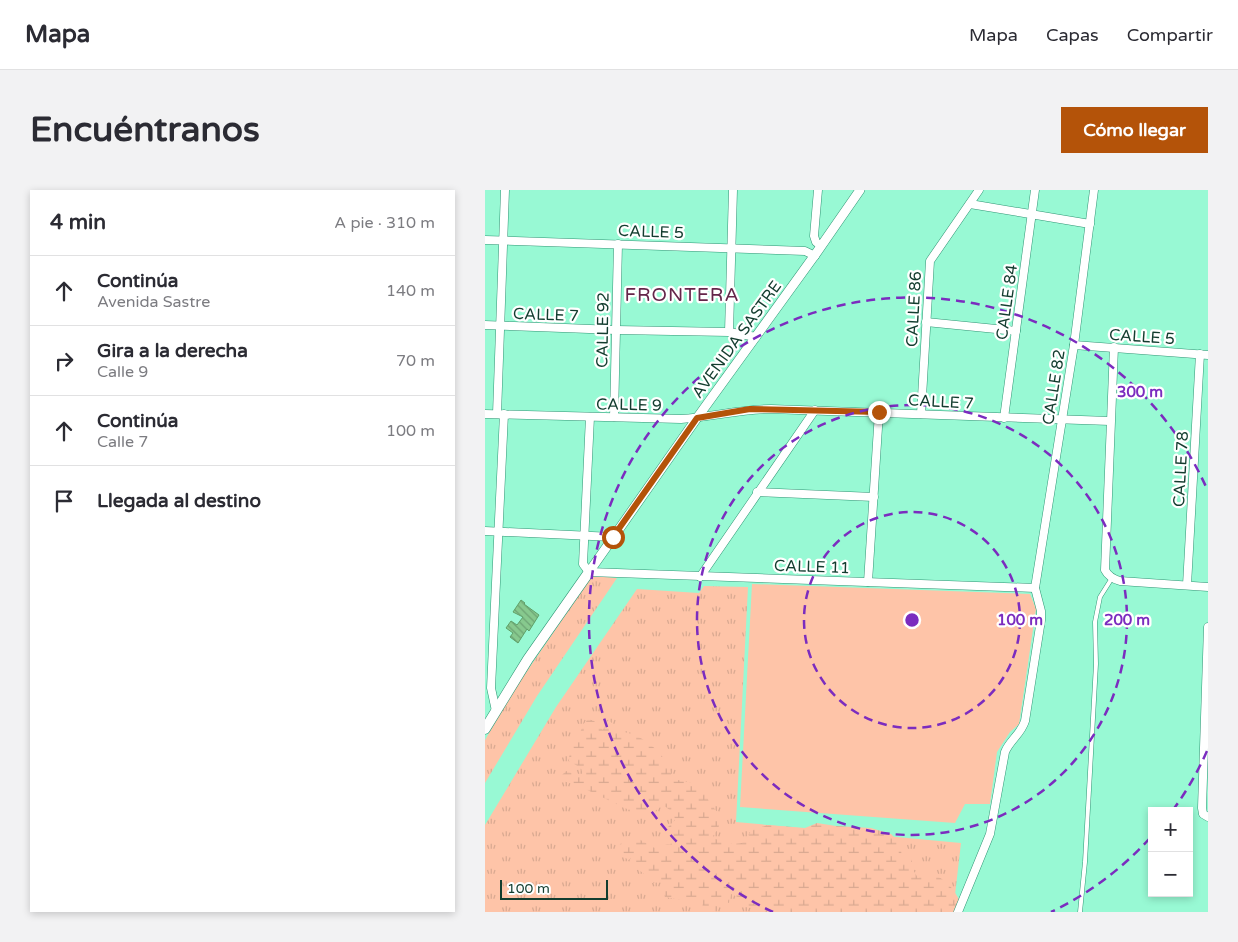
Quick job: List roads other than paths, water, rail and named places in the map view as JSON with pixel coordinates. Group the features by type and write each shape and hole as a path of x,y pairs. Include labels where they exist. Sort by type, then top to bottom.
{"main road":[{"name":"AVENIDA SASTRE","path":"485,729 528,659 589,572"}],"street":[{"path":"495,711 491,688 498,532 499,326 505,190"},
{"path":"729,332 733,190"},
{"path":"818,190 815,236 816,242 821,246"},
{"name":"AVENIDA SASTRE","path":"589,572 697,418 815,256 859,190"},
{"name":"CALLE 86","path":"921,414 930,261 979,190"},
{"name":"CALLE 84","path":"1004,418 1035,190"},
{"name":"CALLE 82","path":"1035,588 1074,345 1094,190"},
{"path":"970,204 1090,224"},
{"name":"CALLE 5","path":"485,240 732,247 805,251 815,256"},
{"name":"CALLE 92","path":"614,417 618,244"},
{"path":"926,322 1016,332"},
{"name":"CALLE 7","path":"485,326 729,332 756,337"},
{"name":"CALLE 5","path":"1074,345 1204,355"},
{"path":"1114,348 1105,570 1116,580 1208,587"},
{"name":"CALLE 78","path":"1187,585 1204,355"},
{"name":"CALLE 9","path":"485,414 697,418 750,409 771,409"},
{"name":"CALLE 7","path":"771,409 1110,421"},
{"path":"700,576 815,410"},
{"path":"868,582 879,412"},
{"path":"589,572 583,564 590,417"},
{"path":"757,492 874,497"},
{"path":"485,531 613,537"},
{"name":"CALLE 11","path":"589,572 1035,588"},
{"path":"958,912 990,834 1005,752 1009,743 1023,730 1041,620 1041,610 1035,588"},
{"path":"1205,815 1202,808 1207,704 1208,627"}],"lane":[{"path":"1080,912 1085,862 1094,703 1096,664 1095,622 1100,597 1116,580"}],"district":[{"name":"FRONTERA","path":"682,294"}]}
